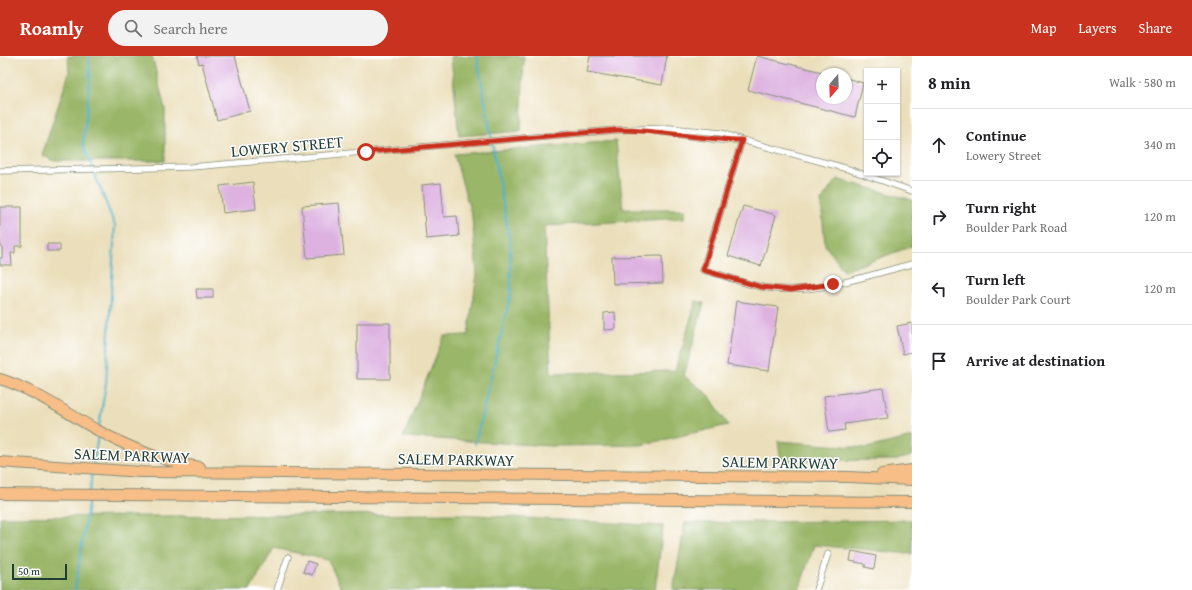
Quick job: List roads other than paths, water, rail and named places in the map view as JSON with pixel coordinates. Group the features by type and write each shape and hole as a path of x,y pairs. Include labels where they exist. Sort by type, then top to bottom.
{"highway":[{"path":"0,378 41,396 96,429 141,452 177,464 229,472"},
{"name":"SALEM PARKWAY","path":"0,462 141,472 849,477 912,480"},
{"path":"849,477 912,470"},
{"path":"0,494 912,502"}],"street":[{"name":"LOWERY STREET","path":"0,171 191,167 616,130 647,130 720,140 742,140 819,161 912,191"},
{"path":"742,140 703,270 761,287 791,290 833,284 912,264"},
{"path":"816,590 828,554"},
{"path":"277,590 288,557"}],"waterway":[{"path":"89,56 90,77 83,144 115,226 106,383 99,427"},
{"path":"475,444 511,293 510,243 477,56"},
{"path":"93,466 98,435"},
{"path":"90,492 92,472"},
{"path":"75,590 89,498"}]}
